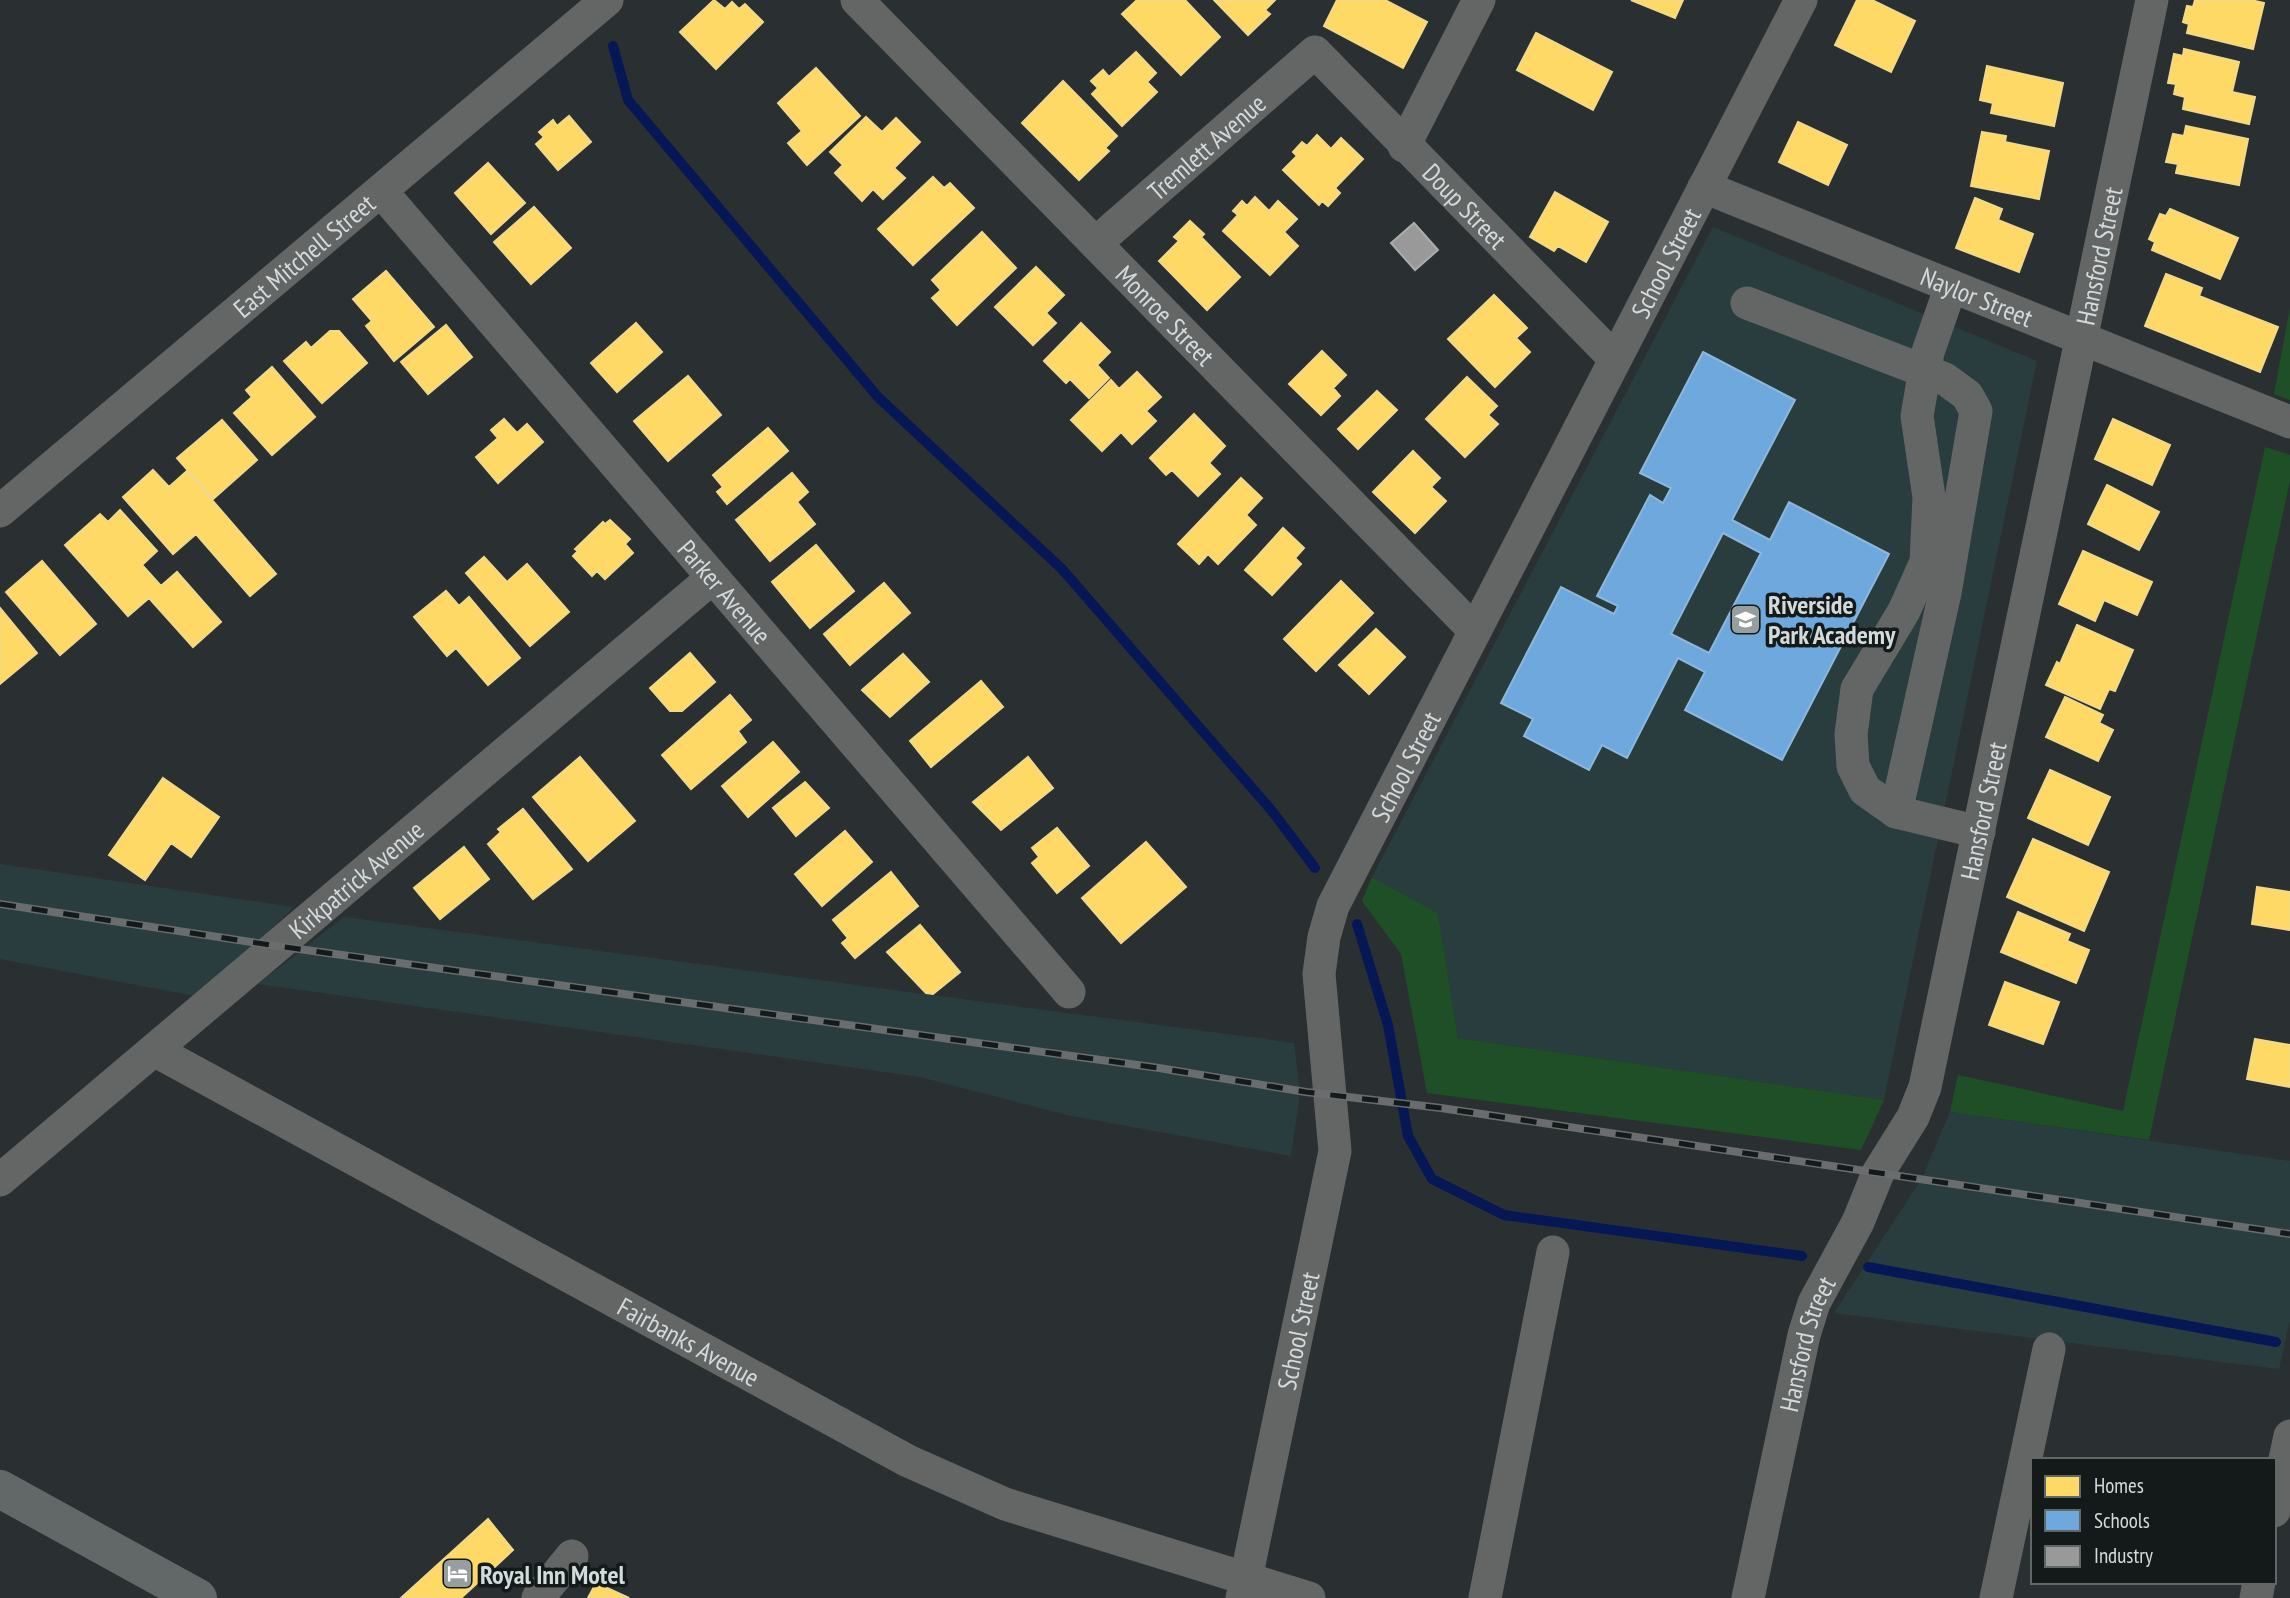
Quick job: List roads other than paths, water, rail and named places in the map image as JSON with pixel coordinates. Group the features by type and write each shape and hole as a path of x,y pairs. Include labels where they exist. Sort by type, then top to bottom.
{"main road":[{"path":"3,1497 198,1598"}],"street":[{"name":"East Mitchell Street","path":"0,511 607,0"},
{"name":"Monroe Street","path":"857,0 1097,242 1475,631"},
{"path":"1404,146 1479,0"},
{"name":"School Street","path":"1244,1589 1335,1150 1319,974 1324,937 1333,906 1801,0"},
{"name":"Hansford Street","path":"1748,1598 1804,1335 1814,1303 1858,1222 1878,1174 1913,1117 1925,1087 2152,0"},
{"name":"Tremlett Avenue","path":"1097,242 1315,52"},
{"name":"Doup Street","path":"1315,52 1615,359"},
{"name":"Naylor Street","path":"1704,187 2290,422"},
{"name":"Parker Avenue","path":"381,191 711,579 1069,992"},
{"path":"1951,286 1923,369 1917,416 1929,497 1926,562 1904,611 1857,688 1851,734 1853,766 1865,789 1896,811 1979,832"},
{"path":"1747,303 1923,369 1967,395 1976,411 1945,593 1896,811"},
{"name":"Kirkpatrick Avenue","path":"0,1180 711,579"},
{"name":"Fairbanks Avenue","path":"154,1050 908,1461 1005,1504 1244,1589 1309,1598"},
{"path":"1485,1598 1553,1252"},
{"path":"1996,1598 2049,1349"},
{"path":"2276,1502 2290,1436"},
{"path":"538,1598 572,1556"}],"waterway":[{"path":"613,46 628,100 878,397 1062,569 1272,811 1315,868"},
{"path":"1357,924 1388,1025 1408,1136 1432,1179 1504,1215 1802,1256"},
{"path":"1868,1267 2276,1342"}],"railway":[{"path":"0,904 277,946 1159,1068 1306,1092 1441,1108 2290,1234"}],"place":[{"name":"Riverside Park Academy","path":"1745,619"},
{"name":"Royal Inn Motel","path":"457,1574"}]}
